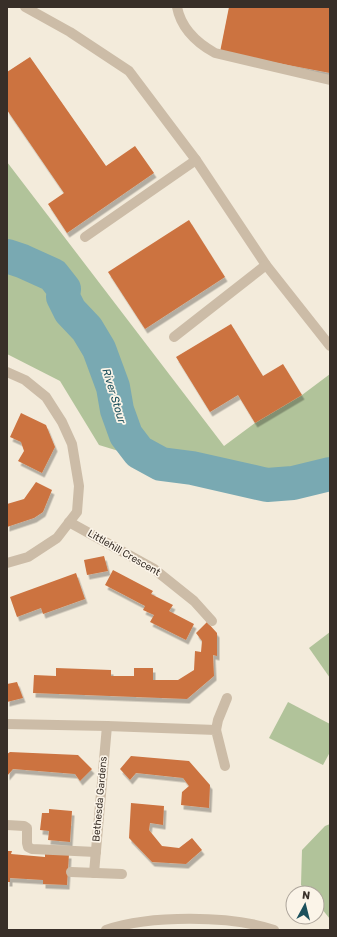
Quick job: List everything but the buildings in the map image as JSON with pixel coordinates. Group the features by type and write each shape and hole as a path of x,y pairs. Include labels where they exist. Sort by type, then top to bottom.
{"street":[{"path":"25,7 70,32 129,71 196,160 266,265 330,346"},
{"path":"177,7 178,16 186,29 199,44 215,53 330,80"},
{"path":"85,237 196,160"},
{"path":"174,337 266,265"},
{"path":"7,372 25,380 46,397 62,422 72,444 79,486 77,512 57,538 28,557 7,563"},
{"name":"Littlehill Crescent","path":"69,522 154,569 194,601 212,621"},
{"path":"225,766 216,730 218,720 227,698"},
{"path":"7,724 216,730"},
{"name":"Bethesda Gardens","path":"94,873 107,726"},
{"path":"7,825 24,826 27,828 27,843 28,847 32,849 96,852"},
{"path":"71,872 122,874"},
{"path":"106,930 149,921 201,919 236,922 274,930"}],"green space":[{"path":"7,162 224,446 255,423 302,395 330,374 330,474 293,483 267,485 192,468 161,464 99,445 60,381 7,354"},
{"path":"330,632 330,678 309,648"},
{"path":"288,702 330,724 330,752 323,765 269,738"},
{"path":"330,824 330,919 325,913 325,885 301,885 302,850 325,826"}],"waterway":[{"name":"River Stour","path":"7,256 53,275 64,289 63,297 70,311 87,329 99,349 113,387 117,410 126,435 139,452 161,464 192,468 267,485 293,483 330,474"}]}
